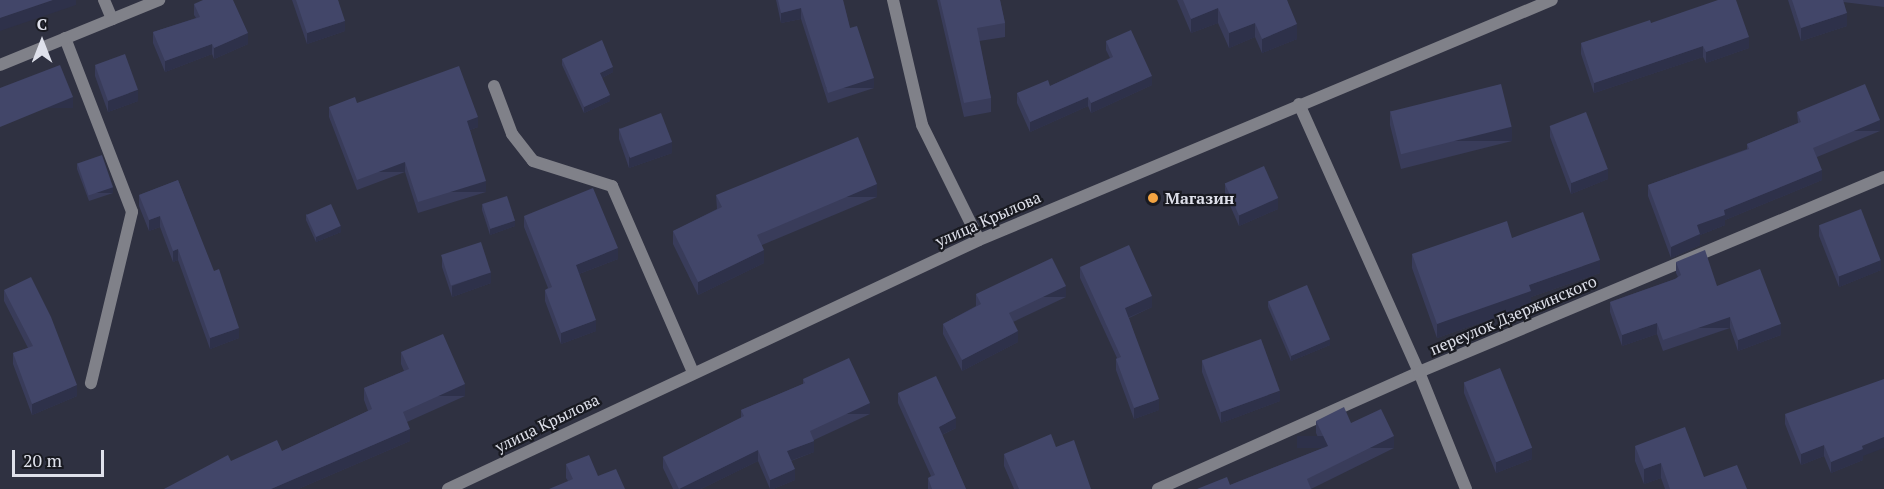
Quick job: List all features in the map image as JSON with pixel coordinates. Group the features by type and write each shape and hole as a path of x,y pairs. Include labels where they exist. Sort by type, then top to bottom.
{"street":[{"path":"104,0 112,19"},
{"path":"0,65 159,0"},
{"path":"893,0 922,125 979,240"},
{"name":"улица Крылова","path":"448,489 693,372 979,240 1551,0"},
{"path":"65,38 132,212 91,383"},
{"path":"495,86 512,134 533,161 612,186 693,372"},
{"path":"1299,104 1419,372 1466,489"},
{"name":"переулок Дзержинского","path":"1158,489 1419,372 1884,177"}],"building":[{"path":"0,0 53,0 0,18"},
{"path":"203,0 233,0 248,33 214,48 212,44 165,61 153,32 200,17 194,4"},
{"path":"296,0 338,0 345,21 307,33"},
{"path":"778,0 843,0 850,28 857,26 874,78 828,93 801,8 781,13"},
{"path":"940,0 1000,0 1005,23 977,28 991,98 964,103"},
{"path":"1183,0 1287,0 1297,24 1262,39 1255,23 1229,33 1218,8 1191,19"},
{"path":"1718,0 1736,0 1749,37 1706,52 1703,46 1594,83 1581,43 1650,20 1651,23"},
{"path":"1792,0 1843,0 1847,13 1801,28"},
{"path":"1131,30 1152,76 1091,103 1088,97 1030,122 1017,93 1048,80 1050,86 1113,57 1106,41"},
{"path":"602,40 613,67 600,73 610,95 584,107 562,59"},
{"path":"125,54 138,90 108,101 95,65"},
{"path":"60,65 73,97 0,127 0,88"},
{"path":"459,66 478,117 467,121 486,181 418,202 405,162 357,180 329,107 355,97 357,103"},
{"path":"1501,84 1512,127 1401,154 1390,112"},
{"path":"1865,84 1880,120 1813,148 1822,170 1724,210 1725,215 1697,225 1700,234 1671,247 1648,185 1749,149 1747,144 1801,122 1797,112"},
{"path":"1586,112 1608,169 1571,183 1550,126"},
{"path":"661,113 672,142 630,158 619,129"},
{"path":"858,137 877,184 757,235 764,250 698,282 673,231 722,207 716,195"},
{"path":"102,155 113,187 88,196 77,163"},
{"path":"1264,166 1278,198 1239,215 1225,183"},
{"path":"178,180 214,271 219,269 239,328 210,338 178,249 173,251 160,216 149,220 139,195"},
{"path":"593,188 618,248 576,265 596,320 561,333 545,290 552,287 524,216"},
{"path":"507,196 515,221 490,229 482,204"},
{"path":"331,204 341,226 316,237 306,215"},
{"path":"1861,209 1881,260 1839,276 1819,225"},
{"path":"1583,212 1600,260 1529,285 1531,291 1437,324 1412,254 1507,221 1512,238"},
{"path":"481,242 491,272 451,285 441,255"},
{"path":"1129,245 1152,296 1125,308 1159,399 1134,408 1116,359 1121,357 1080,267"},
{"path":"1705,250 1717,286 1760,269 1781,324 1738,340 1730,317 1663,340 1657,323 1622,335 1610,302 1675,279 1681,275 1676,262"},
{"path":"1052,258 1066,286 1009,313 1018,331 962,360 943,324 981,304 976,294"},
{"path":"31,277 51,317 77,385 32,404 13,353 33,346 4,290"},
{"path":"1307,285 1330,339 1291,356 1268,301"},
{"path":"443,334 465,384 403,412 410,429 271,489 164,489 228,455 231,461 277,440 282,451 372,409 364,388 409,369 401,352"},
{"path":"1261,339 1280,391 1221,412 1202,361"},
{"path":"849,358 870,403 810,431 814,441 787,451 795,469 770,480 758,450 679,489 663,457 744,416 741,410 805,383 803,379"},
{"path":"1500,368 1532,448 1496,462 1464,383"},
{"path":"936,376 956,418 939,427 966,489 932,489 928,478 935,475 898,393"},
{"path":"1884,379 1884,437 1862,446 1863,449 1831,462 1824,445 1801,454 1785,414"},
{"path":"1344,407 1351,423 1381,409 1394,436 1307,479 1311,489 1197,489 1227,477 1230,485 1328,446 1316,421"},
{"path":"1685,427 1704,477 1737,465 1747,489 1670,489 1661,463 1644,469 1635,446"},
{"path":"1051,434 1056,447 1074,440 1091,489 1019,489 1004,454"},
{"path":"589,455 598,476 616,469 625,489 549,489 573,479 566,464"}],"place":[{"name":"Магазин","path":"1153,198"}]}
